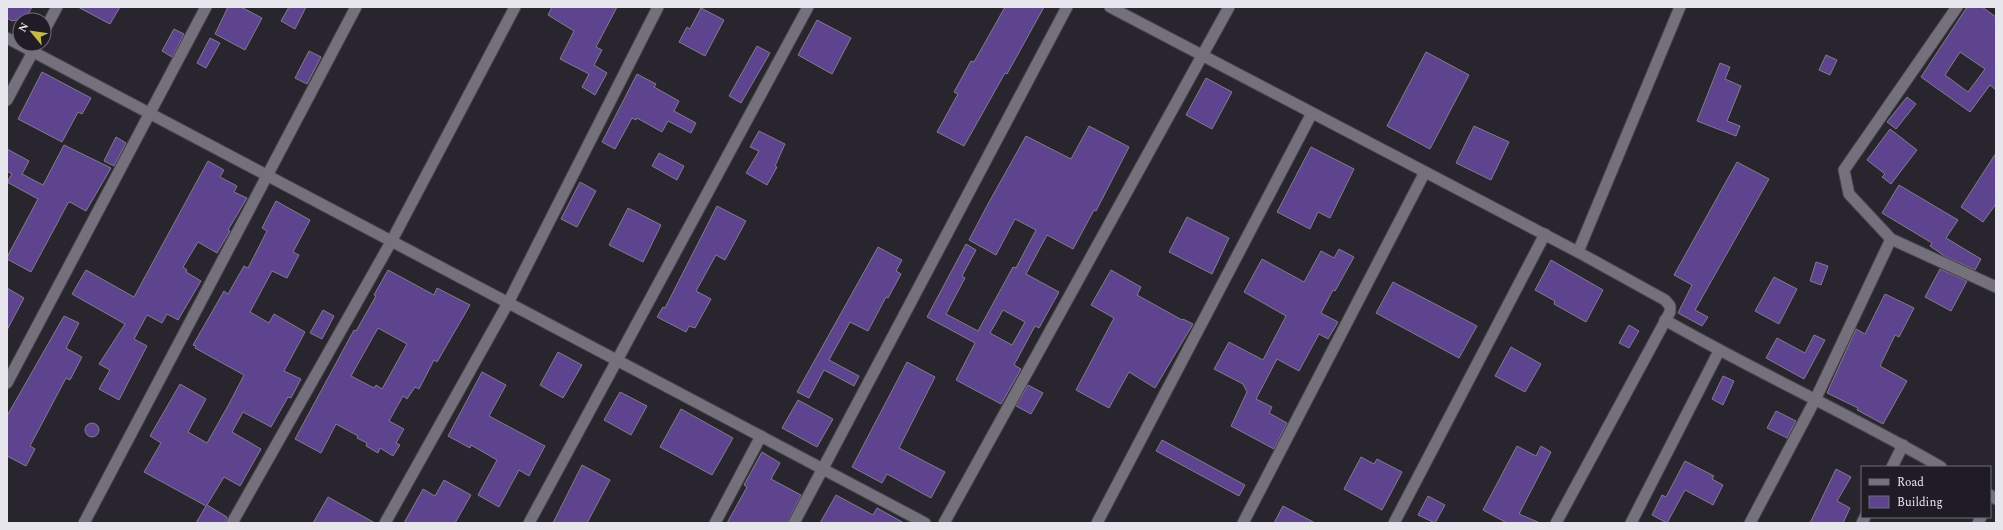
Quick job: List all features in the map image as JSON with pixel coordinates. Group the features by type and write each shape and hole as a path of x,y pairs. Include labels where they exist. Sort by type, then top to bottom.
{"street":[{"path":"52,16 57,7"},
{"path":"7,383 206,7"},
{"path":"84,523 356,7"},
{"path":"232,523 391,242 515,7"},
{"path":"385,523 508,303 658,7"},
{"path":"529,523 808,7"},
{"path":"794,523 1067,7"},
{"path":"1110,7 1545,234 1665,300 1670,306 1670,312 1556,523"},
{"path":"944,523 1229,7"},
{"path":"1578,252 1680,7"},
{"path":"1958,7 1844,170 1849,194 1891,239 1996,287"},
{"path":"7,100 33,52"},
{"path":"42,52 150,115 925,523"},
{"path":"1097,523 1312,113"},
{"path":"1243,523 1425,172"},
{"path":"1394,523 1545,234"},
{"path":"1750,523 1815,400 1891,239"},
{"path":"1665,320 1719,351 1903,445 1939,466"},
{"path":"1630,523 1719,351"},
{"path":"715,523 761,436"},
{"path":"1892,466 1903,445"}],"building":[{"path":"7,7 32,7 29,12 12,12 12,21 7,18"},
{"path":"78,7 120,7 110,24"},
{"path":"228,7 241,7 262,18 245,50 215,34"},
{"path":"289,7 306,7 295,29 281,21"},
{"path":"552,7 617,7 596,47 602,50 594,65 607,73 595,95 582,87 589,74 560,59 574,31 548,15"},
{"path":"1005,7 1044,7 1007,74 1005,73 964,146 937,132 958,94 954,92 971,61 974,62"},
{"path":"1967,7 1982,7 1996,17 1996,90 1990,85 1970,112 1921,77","holes":["1960,52 1985,69 1968,92 1945,75"]},
{"path":"701,8 724,20 705,56 679,42 687,27 690,29"},
{"path":"817,20 851,38 832,74 798,55"},
{"path":"174,29 184,34 172,57 162,51"},
{"path":"210,38 220,43 206,68 197,63"},
{"path":"757,46 770,53 741,103 729,96"},
{"path":"309,51 321,57 307,84 295,78"},
{"path":"1426,52 1469,75 1430,149 1387,126"},
{"path":"1826,55 1837,60 1830,75 1819,70"},
{"path":"1720,63 1730,67 1725,79 1741,86 1727,121 1740,126 1736,136 1697,121"},
{"path":"42,72 91,98 82,114 78,112 62,142 18,119"},
{"path":"637,74 656,84 654,87 679,101 674,111 696,123 691,133 668,121 662,132 637,118 636,120 632,118 615,149 602,142"},
{"path":"1206,78 1232,92 1212,129 1186,115"},
{"path":"1907,97 1916,104 1896,129 1887,122"},
{"path":"1089,126 1129,147 1096,211 1094,210 1073,249 1047,235 1026,274 1059,292 1039,328 1035,326 1014,365 1021,369 1001,404 956,380 975,343 927,317 966,244 976,250 962,276 965,278 946,314 978,331 1013,267 1016,268 1036,230 1015,219 996,255 969,240 1026,136 1071,159","holes":["1003,310 1025,322 1012,345 990,333"]},
{"path":"1474,126 1509,142 1491,180 1456,163"},
{"path":"1890,129 1917,150 1891,184 1882,177 1885,174 1867,160"},
{"path":"759,131 785,144 775,166 777,167 767,185 746,173 759,151 750,147"},
{"path":"116,137 126,143 114,166 104,161"},
{"path":"64,145 111,168 86,211 70,202 68,203 31,272 7,259 38,199 7,182 12,174 7,171 7,149 29,161 22,174 43,185"},
{"path":"1311,147 1354,169 1330,218 1318,212 1310,229 1277,212"},
{"path":"659,153 684,166 677,180 652,166"},
{"path":"1996,153 1996,204 1983,222 1961,207"},
{"path":"208,161 224,170 220,177 237,186 234,192 247,198 228,230 230,231 217,253 198,242 183,267 187,270 186,272 201,281 178,320 167,314 162,323 147,315 134,339 147,346 119,400 99,389 110,370 99,364 125,324 72,294 86,270 134,297"},
{"path":"1737,162 1769,179 1695,310 1708,317 1702,326 1678,313 1692,285 1674,275"},
{"path":"580,182 596,191 577,227 561,219"},
{"path":"1899,185 1958,220 1946,238 1981,259 1975,270 1946,257 1930,246 1932,243 1882,213"},
{"path":"276,201 310,220 293,252 299,255 287,278 272,271 250,312 269,323 274,314 305,332 284,371 301,379 291,398 288,397 271,427 243,412 232,432 261,449 240,486 224,477 207,505 227,517 225,523 196,523 206,506 144,472 161,443 150,436 180,384 206,399 188,432 207,443 229,404 244,375 195,348 196,346 193,345 224,291 228,294 244,266 248,268 267,231 262,228"},
{"path":"717,206 746,221 725,260 716,255 696,291 711,299 695,328 689,326 686,332 657,317 663,307 665,308"},
{"path":"628,208 661,225 643,262 609,245"},
{"path":"1187,217 1229,238 1212,274 1169,252"},
{"path":"878,247 902,260 896,271 901,274 888,298 886,297 868,331 850,322 829,360 859,376 854,386 824,370 809,398 797,392"},
{"path":"1339,249 1354,257 1335,291 1333,290 1321,313 1338,322 1328,339 1319,334 1299,371 1277,359 1256,399 1272,407 1269,413 1287,423 1274,449 1231,426 1247,392 1243,384 1214,369 1229,342 1263,360 1286,316 1244,292 1262,259 1304,282 1321,251 1334,258"},
{"path":"1551,260 1603,290 1586,322 1554,304 1555,301 1535,290"},
{"path":"1816,262 1828,266 1821,285 1810,281"},
{"path":"1940,269 1967,281 1951,311 1925,297"},
{"path":"388,270 434,295 437,288 470,305 437,362 434,360 419,389 415,387 407,399 403,396 389,421 404,429 396,443 400,445 393,456 380,448 378,453 366,446 367,443 357,438 358,436 336,424 321,453 295,439 354,330 356,331 376,296 374,295","holes":["378,328 407,344 382,389 376,385 374,388 351,376"]},
{"path":"1111,270 1141,287 1137,295 1182,320 1183,319 1193,324 1155,388 1129,372 1109,408 1076,390 1114,318 1091,305"},
{"path":"1774,277 1797,289 1779,324 1755,311"},
{"path":"1393,282 1477,326 1459,358 1376,313"},
{"path":"7,288 24,298 7,330"},
{"path":"1885,294 1914,308 1899,337 1895,335 1880,366 1907,381 1883,424 1857,410 1858,408 1827,393 1856,329 1865,334"},
{"path":"323,310 334,316 322,339 310,333"},
{"path":"64,316 79,323 66,348 82,357 70,380 66,378 30,446 35,449 26,466 7,456 7,416"},
{"path":"1629,325 1639,331 1629,348 1619,343"},
{"path":"1814,335 1825,340 1804,379 1766,358 1777,338 1805,353"},
{"path":"1511,347 1541,364 1525,392 1495,376"},
{"path":"558,352 582,365 563,398 540,385"},
{"path":"907,362 935,377 899,448 945,472 931,498 887,474 882,483 852,467"},
{"path":"482,372 506,385 489,416 545,446 529,476 519,470 499,507 478,495 497,460 471,445 470,448 448,436"},
{"path":"1723,376 1734,381 1723,405 1712,399"},
{"path":"1028,385 1043,393 1031,414 1016,406"},
{"path":"620,392 647,406 631,435 604,420"},
{"path":"798,400 833,419 817,447 782,428"},
{"path":"681,409 733,438 712,475 660,447"},
{"path":"1776,411 1796,421 1787,438 1767,428"},
{"path":"92,423 97,425 99,430 97,435 92,437 87,435 85,430 87,425"},
{"path":"1162,440 1245,485 1239,496 1156,451"},
{"path":"1517,446 1536,456 1541,446 1551,452 1519,514 1540,523 1507,523 1483,510"},
{"path":"762,452 780,463 771,479 801,495 787,523 727,523 747,487 744,485"},
{"path":"1361,457 1374,464 1377,459 1402,472 1382,510 1344,489"},
{"path":"1685,461 1714,476 1712,479 1723,485 1713,505 1685,490 1667,523 1652,515 1662,495 1666,497"},
{"path":"582,465 610,480 587,523 553,523"},
{"path":"1836,469 1851,477 1837,501 1850,508 1843,523 1810,523"},
{"path":"444,480 471,495 455,523 404,523 423,489 435,496"},
{"path":"836,495 873,515 877,508 904,523 820,523"},
{"path":"1428,496 1445,505 1435,523 1418,515"},
{"path":"328,497 375,523 313,523"},
{"path":"1283,506 1315,523 1274,523"}]}
